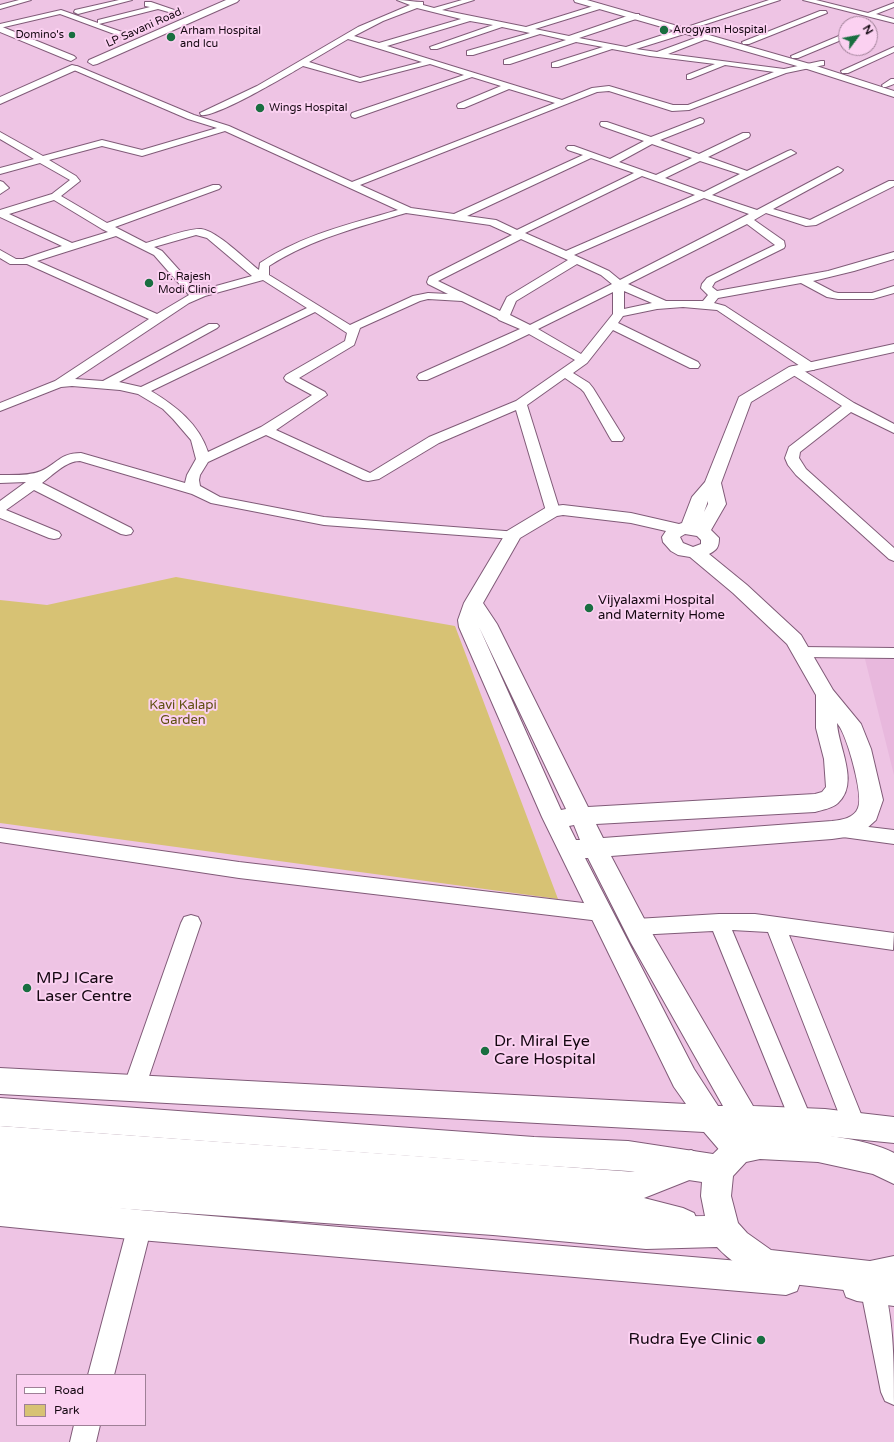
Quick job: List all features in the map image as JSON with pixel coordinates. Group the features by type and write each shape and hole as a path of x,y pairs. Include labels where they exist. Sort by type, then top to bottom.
{"main road":[{"name":"LP Savani Road","path":"0,92 234,0"},
{"name":"LP Savani Road","path":"166,18 183,11"},
{"name":"LP Savani Road","path":"112,42 128,35"},
{"name":"LP Savani Road","path":"0,101 79,61"},
{"path":"0,1112 534,1151 628,1156 727,1158 818,1148 878,1160 894,1169"},
{"path":"0,1140 635,1187 727,1158"},
{"path":"716,1231 716,1196 727,1158"},
{"path":"0,1165 633,1211 716,1231 766,1265 882,1282"},
{"path":"0,1185 493,1220 646,1233 716,1231"}],"street":[{"path":"0,7 24,0"},
{"path":"78,12 128,0"},
{"path":"401,0 434,10 501,25 626,50 713,61 728,57 784,71"},
{"path":"434,10 470,0"},
{"path":"578,0 598,3 745,45 894,94"},
{"path":"626,50 776,0"},
{"path":"807,0 894,22"},
{"path":"144,2 158,7 183,11"},
{"path":"204,113 267,84 347,36 404,9 429,2"},
{"path":"525,30 598,3 636,16 691,29 706,36 795,56 891,84"},
{"path":"840,8 853,3"},
{"path":"868,15 894,5"},
{"path":"101,22 158,7"},
{"path":"0,26 61,12 128,35"},
{"path":"690,77 728,57 745,45 823,13"},
{"path":"507,62 636,16"},
{"path":"378,46 470,18"},
{"path":"640,26 654,21"},
{"path":"434,46 501,25"},
{"path":"0,29 204,113 226,128"},
{"path":"470,53 540,32"},
{"path":"347,36 564,103"},
{"path":"657,55 706,36"},
{"path":"0,38 79,61 191,117 226,128 406,210 492,222 605,273 618,284 663,304"},
{"path":"590,42 604,38"},
{"path":"795,56 838,38"},
{"path":"555,65 611,47"},
{"path":"845,71 894,49"},
{"path":"303,63 360,80 429,62"},
{"path":"352,185 595,90 609,88 672,108 681,109 784,71 821,63"},
{"path":"355,115 471,75"},
{"path":"461,106 509,86"},
{"path":"611,162 653,140 700,121"},
{"path":"604,124 748,174"},
{"path":"2,169 42,160 102,143 142,153 226,128"},
{"path":"0,134 75,181 55,196 0,213"},
{"path":"657,178 746,135"},
{"path":"571,148 704,195 761,212 806,223 812,223 892,183"},
{"path":"503,318 511,299 571,258 791,153"},
{"path":"456,217 591,155"},
{"path":"423,377 500,344 761,212 838,170"},
{"path":"583,360 529,329 435,285 432,280 519,234 642,173"},
{"path":"0,184 4,188 0,191"},
{"path":"106,227 216,187"},
{"path":"55,196 106,227 147,246 158,253 196,296"},
{"path":"262,277 264,265 285,252 330,234 406,210"},
{"path":"0,213 72,247"},
{"path":"747,219 780,243 780,246 711,280 707,284 707,288 714,294 803,280 852,269 894,255"},
{"path":"0,253 14,262 28,261 117,232"},
{"path":"147,246 196,232 202,232 210,236 262,277 354,332"},
{"path":"28,261 158,319"},
{"path":"0,407 58,384 185,301 196,296 262,277"},
{"path":"803,280 831,295 838,296 873,296 894,289"},
{"path":"618,284 619,314"},
{"path":"705,304 712,300 714,294"},
{"path":"193,490 190,482 193,474 203,459 266,430 321,395 290,378 350,343 355,326 417,298 428,296 461,298"},
{"path":"266,430 368,477 374,476 434,440 520,404 583,360 619,314 663,304 705,304 721,308 810,367"},
{"path":"142,391 315,308"},
{"path":"610,324 694,365"},
{"path":"105,384 213,326"},
{"path":"727,1158 711,1119 684,1078 553,817 469,627 468,620 473,603 513,535 553,511 563,510 604,516 624,526 685,531 710,538 710,546 707,549 689,552 676,548 672,544 685,531 717,504 713,483 744,400 794,370 891,347"},
{"path":"794,370 850,406 894,429"},
{"path":"565,373 586,386 617,438"},
{"path":"58,384 72,382 105,384 142,391 167,406 178,416 197,439 203,459"},
{"path":"520,404 553,511"},
{"path":"850,406 794,450 792,458 795,465 801,472 894,556"},
{"path":"0,508 67,459 82,457 193,490 216,500 324,521 513,535"},
{"path":"0,479 22,479 46,474"},
{"path":"33,484 126,531"},
{"path":"0,513 54,536"},
{"path":"569,850 835,830 846,828 858,822 868,814 872,800 860,749 850,724 826,695 794,640 740,589 696,552"},
{"path":"473,603 487,624 581,816 594,848 636,927 745,1118"},
{"path":"801,652 894,653"},
{"path":"553,817 815,803 830,798 837,788 834,759 827,728 826,695"},
{"path":"835,830 894,837"},
{"path":"0,835 239,870 600,913"},
{"path":"636,927 719,922 755,922 893,941"},
{"path":"719,922 801,1120"},
{"path":"134,1088 191,923"},
{"path":"775,925 854,1124"},
{"path":"0,1081 711,1119 745,1118 801,1120 854,1124 894,1130"},
{"path":"727,1158 745,1118"},
{"path":"0,1211 140,1225 882,1282 894,1392"},
{"path":"101,1374 140,1225"},
{"path":"83,1442 87,1426"}],"shaded area":[{"path":"863,651 894,654 894,775"}],"green space":[{"name":"Kavi Kalapi Garden","path":"176,577 455,626 558,899 0,823 0,600 47,605"}],"place":[{"name":"Arogyam Hospital","path":"664,30"},
{"name":"Domino's","path":"72,35"},
{"name":"Arham Hospital and Icu","path":"171,37"},
{"name":"Wings Hospital","path":"260,108"},
{"name":"Dr. Rajesh Modi Clinic","path":"149,283"},
{"name":"Vijyalaxmi Hospital and Maternity Home","path":"589,608"},
{"name":"MPJ ICare Laser Centre","path":"27,988"},
{"name":"Dr. Miral Eye Care Hospital","path":"485,1051"},
{"name":"Rudra Eye Clinic","path":"761,1340"}]}
